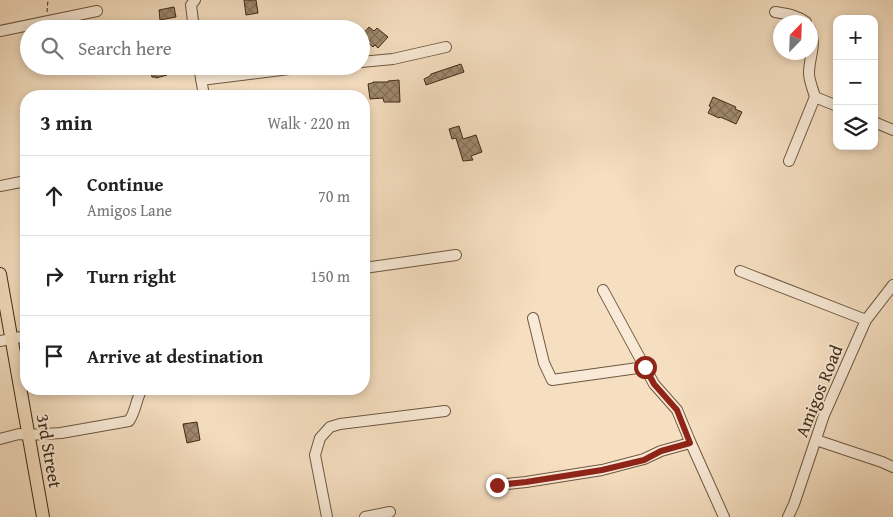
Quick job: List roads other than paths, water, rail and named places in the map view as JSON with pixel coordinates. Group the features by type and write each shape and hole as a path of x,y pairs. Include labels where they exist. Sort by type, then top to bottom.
{"main road":[{"name":"3rd Street","path":"0,274 6,340 28,435 43,517"}],"street":[{"path":"193,20 191,5 195,0"},
{"path":"51,20 97,11"},
{"path":"775,12 790,15"},
{"path":"0,31 20,27"},
{"path":"370,61 393,59 446,47"},
{"path":"789,161 815,97 809,76 811,60"},
{"path":"200,75 203,90"},
{"path":"201,80 241,75"},
{"path":"815,97 835,105"},
{"path":"878,124 893,130"},
{"path":"0,186 20,182"},
{"path":"370,267 456,255"},
{"path":"740,271 866,320"},
{"name":"Amigos Road","path":"788,517 824,415 866,320 893,285"},
{"path":"603,290 654,384 677,410 724,517"},
{"path":"533,318 544,363 552,380 645,367"},
{"path":"6,340 20,337"},
{"path":"0,439 19,434 61,432 129,421 134,415 135,403 139,395"},
{"path":"327,517 315,455 320,438 330,427 340,424 445,411"},
{"path":"816,440 893,466"},
{"path":"497,485 602,470 644,460 661,451 690,443"},
{"path":"365,517 390,512"}]}
